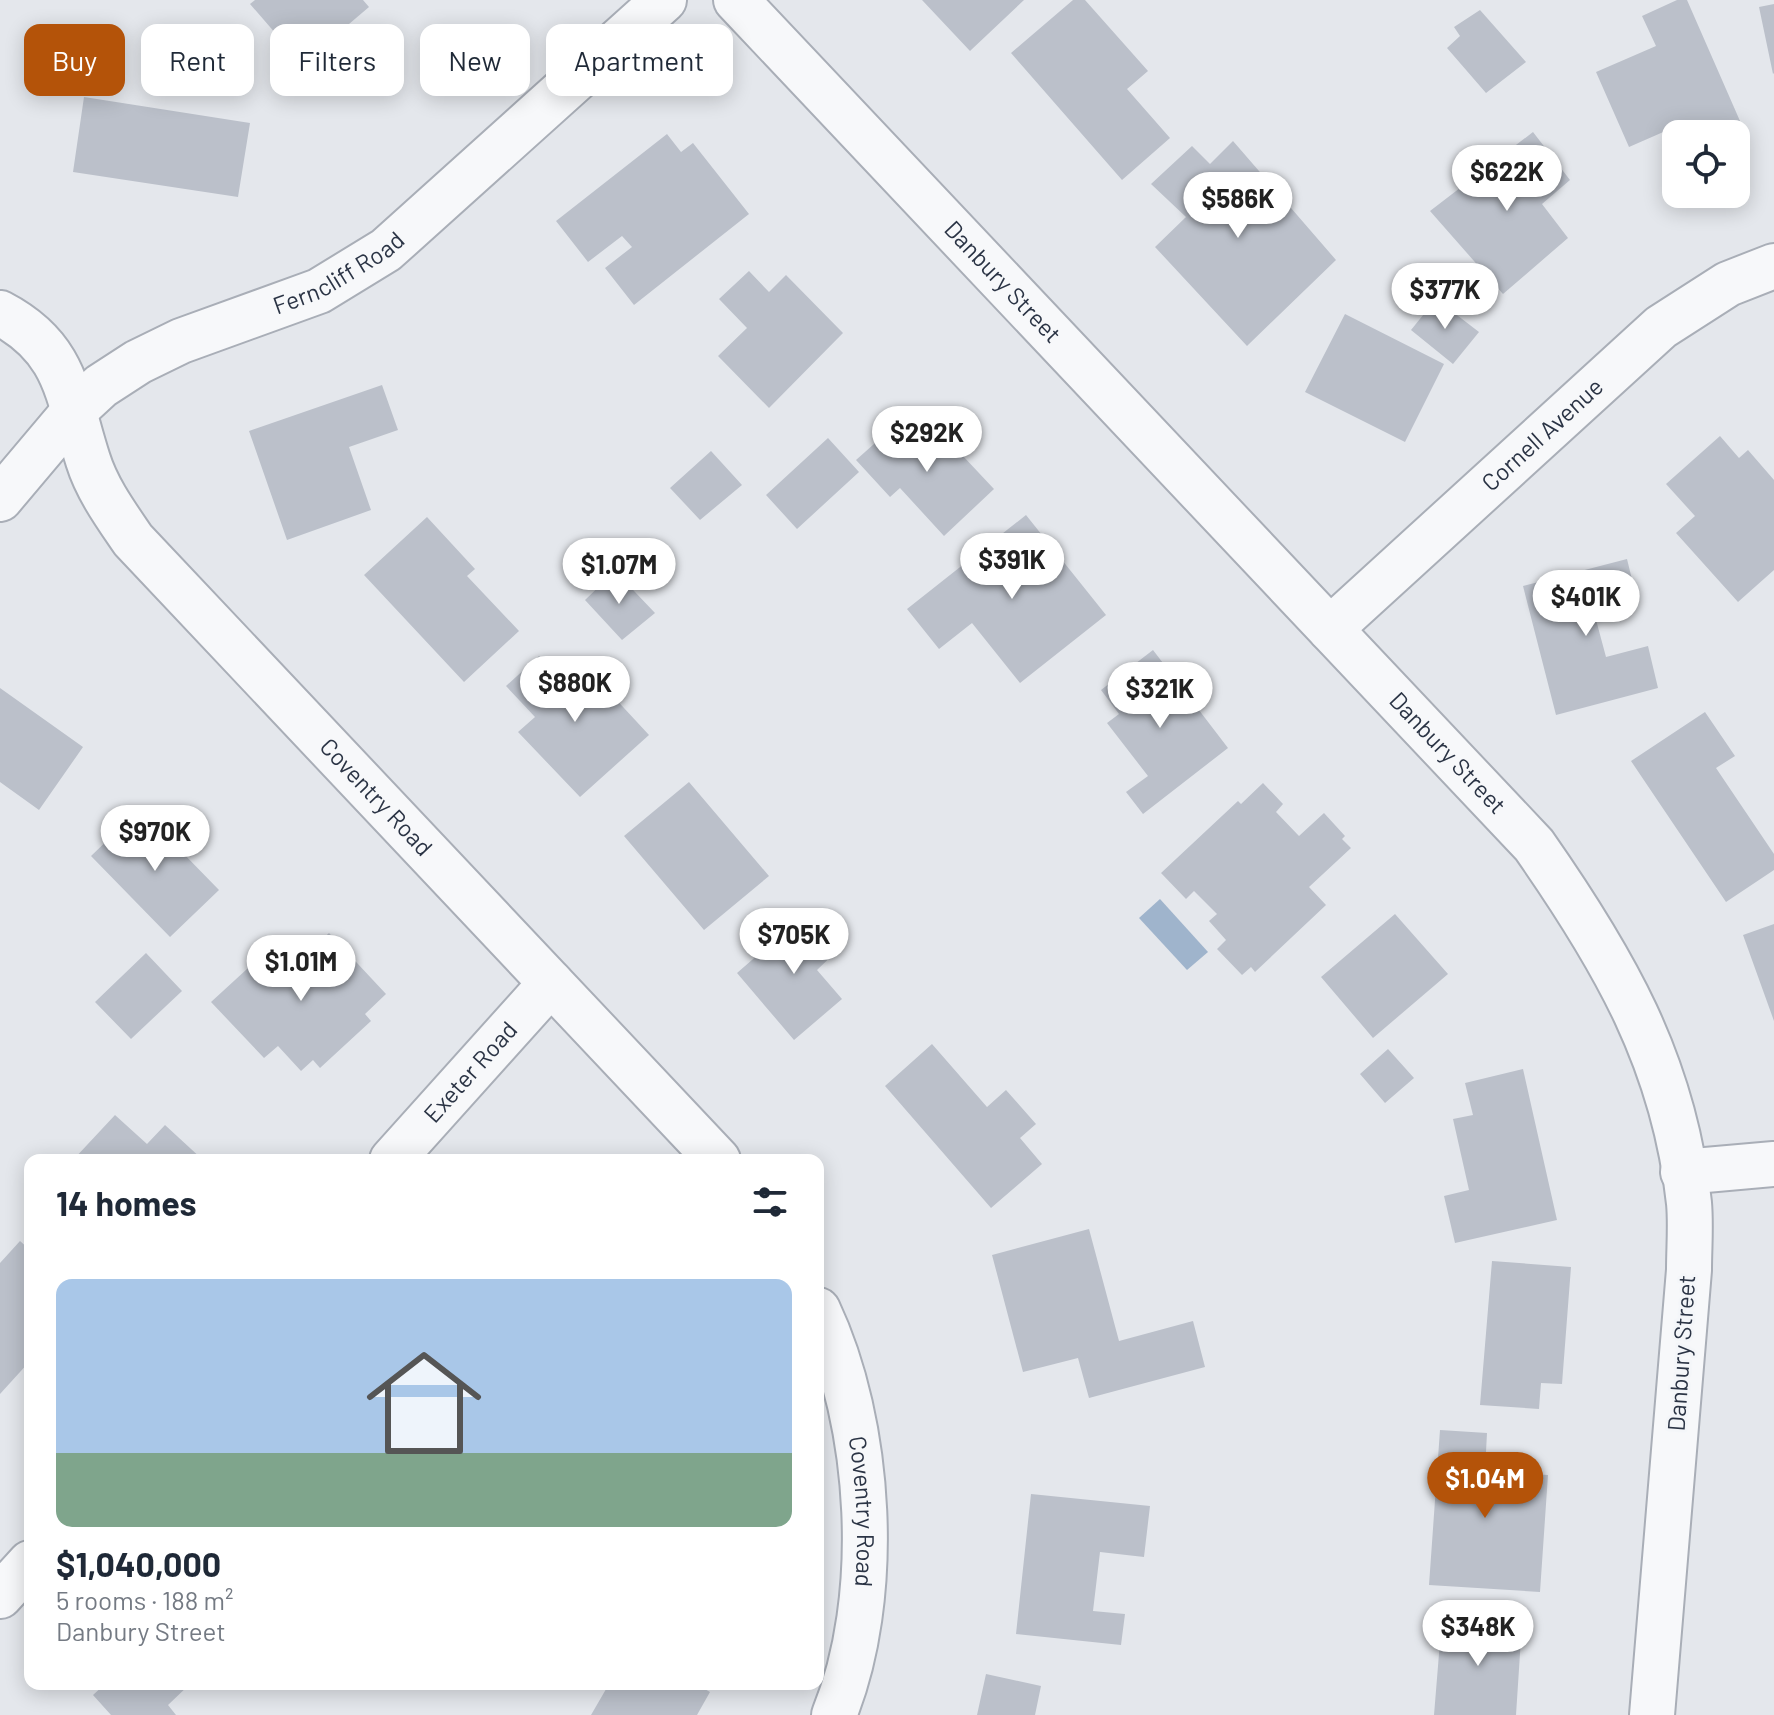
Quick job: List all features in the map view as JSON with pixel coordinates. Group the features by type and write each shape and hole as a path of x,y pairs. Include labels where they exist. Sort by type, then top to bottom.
{"street":[{"name":"Ferncliff Road","path":"0,499 75,410 101,386 138,362 181,341 282,307 352,275 428,215 664,0"},
{"name":"Danbury Street","path":"736,0 1534,845 1591,927 1633,1002 1673,1118 1689,1203 1689,1270 1652,1715"},
{"name":"Cornell Avenue","path":"1330,629 1661,327 1728,284 1774,266"},
{"path":"0,313 19,323 46,345 63,374 75,410"},
{"name":"Coventry Road","path":"75,410 88,463 112,510 133,540 712,1154"},
{"name":"Exeter Road","path":"397,1154 551,983"},
{"path":"1683,1172 1774,1164"},
{"name":"Coventry Road","path":"824,1327 847,1394 861,1469 865,1525 853,1648 834,1715"},
{"path":"0,1596 24,1570"}],"water":[{"path":"1160,899 1208,952 1187,970 1139,918"}],"building":[{"path":"255,0 363,0 369,7 349,24 270,24 270,27 250,4"},
{"path":"922,0 1024,0 970,51"},
{"path":"1073,0 1085,0 1148,71 1127,89 1170,138 1122,180 1011,53"},
{"path":"1677,0 1687,0 1740,120 1662,120 1662,133 1629,147 1596,72 1656,46 1642,16"},
{"path":"1774,4 1774,73 1773,74 1759,7"},
{"path":"1480,10 1526,62 1486,93 1447,48 1460,36 1454,27"},
{"path":"84,97 250,123 238,197 73,172"},
{"path":"1533,132 1570,180 1542,204 1568,238 1503,294 1430,211"},
{"path":"667,134 681,152 693,143 749,214 634,305 605,268 632,247 622,236 588,262 556,221"},
{"path":"1233,141 1336,260 1247,346 1155,247 1186,217 1151,184 1192,146 1210,164"},
{"path":"749,271 769,292 786,275 843,333 769,408 718,356 747,328 719,299"},
{"path":"1436,299 1479,332 1453,364 1411,330"},
{"path":"1345,314 1444,364 1405,442 1305,392"},
{"path":"382,385 398,430 349,447 371,510 287,540 249,431"},
{"path":"901,420 915,437 931,422 994,489 944,536 900,488 890,497 856,460"},
{"path":"1720,436 1739,458 1748,450 1774,480 1774,570 1738,602 1676,533 1695,516 1666,484"},
{"path":"828,438 859,472 797,529 766,495"},
{"path":"711,451 742,485 700,520 670,488"},
{"path":"1026,515 1106,615 1020,683 972,623 939,649 907,609"},
{"path":"427,517 475,569 467,576 519,631 464,682 364,575"},
{"path":"1627,559 1638,604 1595,616 1606,657 1648,646 1658,688 1556,715 1523,586"},
{"path":"615,571 655,613 622,640 585,600"},
{"path":"1153,650 1228,748 1143,814 1126,792 1148,776 1107,723 1119,714 1101,690"},
{"path":"539,656 566,685 586,667 649,735 580,797 518,732 535,717 506,686"},
{"path":"0,688 83,747 39,810 0,782"},
{"path":"1705,712 1735,756 1716,768 1774,854 1774,870 1726,902 1631,761"},
{"path":"689,782 769,876 704,930 624,836"},
{"path":"1263,783 1283,804 1276,812 1299,836 1324,813 1345,836 1342,839 1351,848 1309,887 1326,905 1255,972 1251,967 1242,975 1217,949 1226,940 1209,921 1217,914 1194,891 1186,899 1161,873 1238,801 1241,804"},
{"path":"140,809 219,890 170,937 91,856"},
{"path":"808,911 840,948 817,970 842,999 794,1040 737,973"},
{"path":"1395,914 1448,974 1373,1038 1321,977"},
{"path":"1774,924 1774,1021 1743,935"},
{"path":"329,933 386,994 365,1014 371,1021 320,1068 313,1060 301,1071 278,1046 264,1058 211,1002 272,946 291,968"},
{"path":"146,953 182,991 131,1039 95,1002"},
{"path":"932,1044 987,1107 1006,1090 1036,1124 1020,1138 1042,1164 991,1208 885,1086"},
{"path":"1388,1049 1414,1078 1385,1103 1360,1074"},
{"path":"1523,1069 1557,1220 1455,1243 1444,1196 1469,1190 1453,1119 1473,1115 1465,1083"},
{"path":"115,1115 147,1144 165,1125 196,1154 79,1154"},
{"path":"1089,1229 1119,1341 1193,1321 1205,1367 1089,1398 1078,1358 1023,1372 992,1255"},
{"path":"20,1241 24,1245 24,1368 0,1394 0,1263"},
{"path":"1492,1261 1571,1267 1562,1384 1541,1383 1539,1409 1480,1405"},
{"path":"1440,1430 1487,1433 1485,1471 1548,1475 1540,1592 1429,1585"},
{"path":"1031,1494 1150,1506 1144,1557 1100,1552 1093,1611 1125,1614 1121,1645 1016,1634"},
{"path":"1442,1617 1522,1623 1516,1715 1434,1715"},
{"path":"986,1674 1041,1686 1035,1715 977,1715"},
{"path":"98,1690 184,1690 168,1705 176,1715 111,1715 93,1695"},
{"path":"606,1690 710,1692 697,1715 591,1715"}]}
